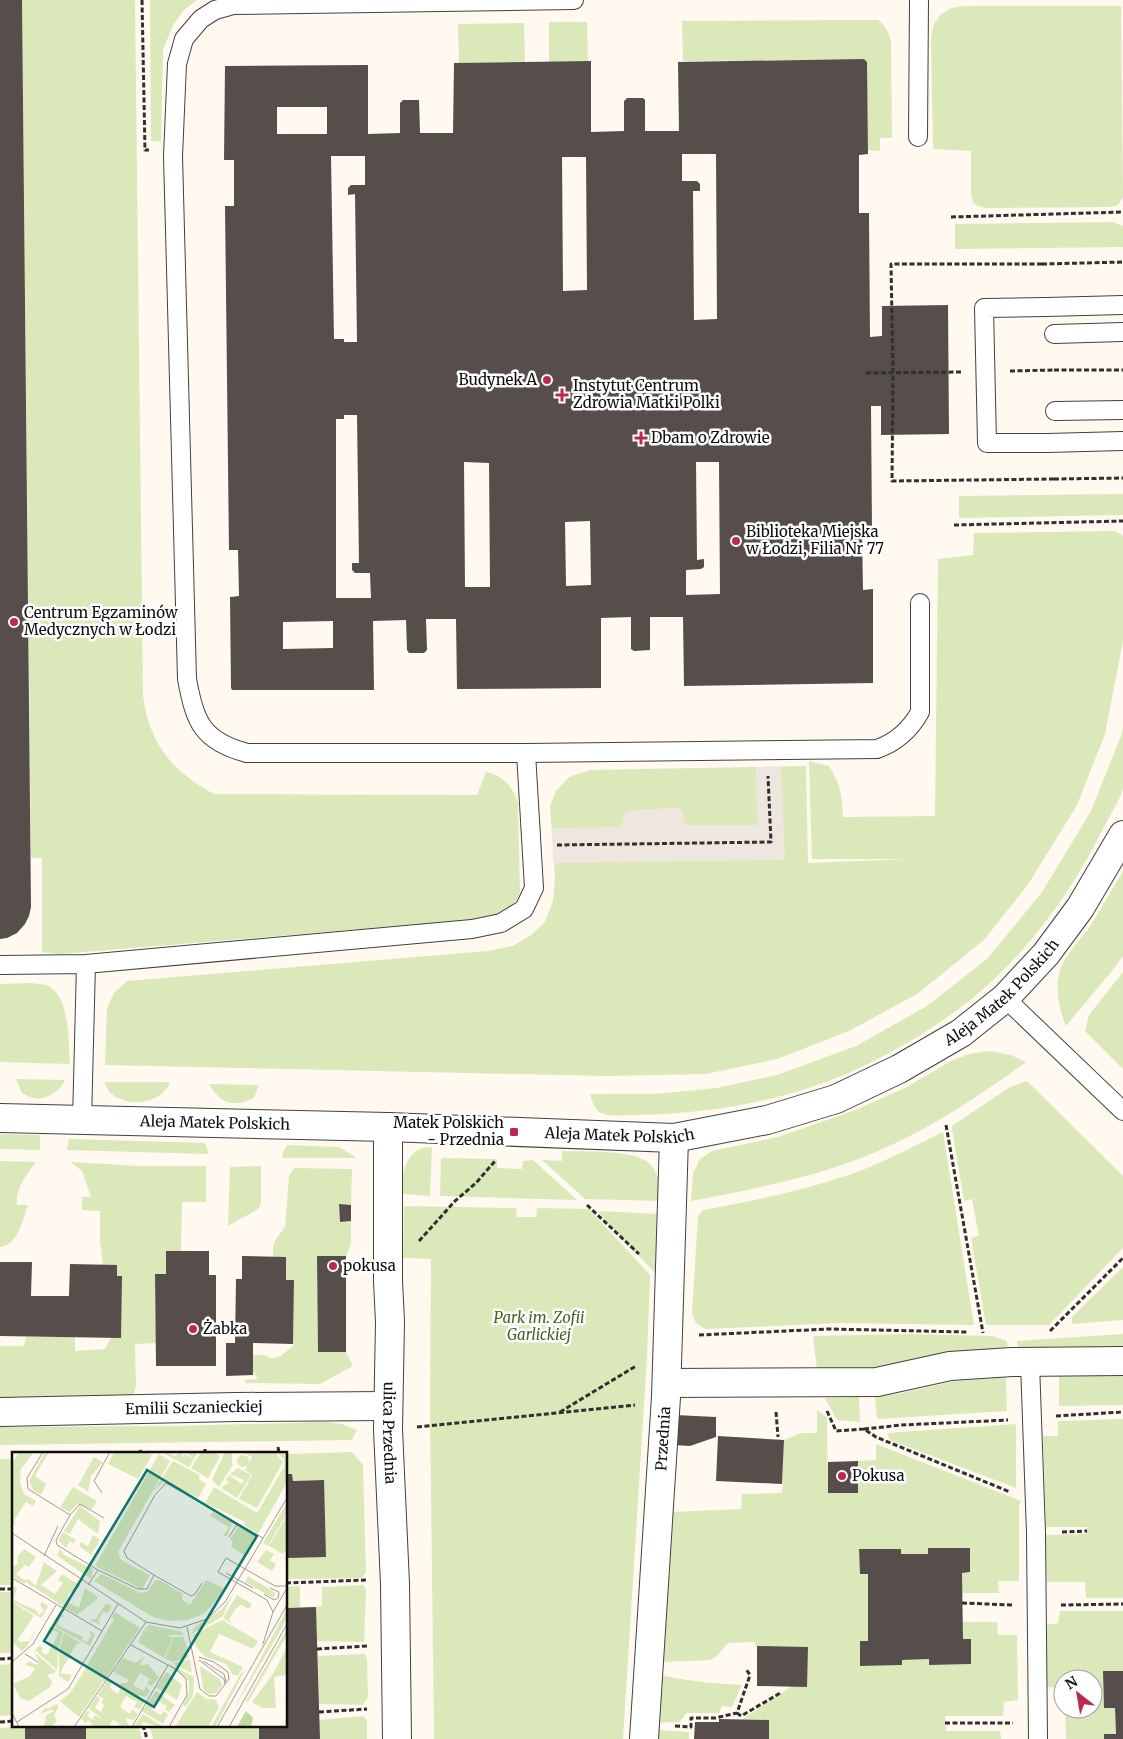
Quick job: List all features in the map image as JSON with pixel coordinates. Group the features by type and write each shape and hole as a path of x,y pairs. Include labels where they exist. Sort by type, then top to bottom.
{"street":[{"name":"Aleja Matek Polskich","path":"0,1118 388,1127 674,1138 767,1120 836,1099 899,1069 961,1033 1005,998 1046,954 1080,908 1123,835"},
{"name":"ulica Przednia","path":"388,1127 388,1281 390,1322 388,1418 395,1584 397,1739"},
{"name":"Przednia","path":"644,1732 666,1394 674,1138"},
{"path":"666,1394 877,1382 950,1366 1030,1362 1123,1361"},
{"name":"Emilii Sczanieckiej","path":"0,1412 236,1407 388,1418"}],"lane":[{"path":"574,0 232,5 215,10 201,19 184,39 177,64 173,149 186,679 192,709 208,734 222,745 247,753 526,753 878,749 891,744 913,725 920,712 920,603"},
{"path":"918,138 919,0"},
{"path":"1123,305 984,308 987,443 1123,441"},
{"path":"1054,334 1123,332"},
{"path":"1055,411 1123,410"},
{"path":"0,966 86,964 472,930 501,923 524,909 534,888 526,753"},
{"path":"82,1121 86,964"},
{"path":"1005,998 1123,1111"},
{"path":"1030,1362 1036,1503 1038,1731"}],"path":[{"path":"142,0 145,150 173,149"},
{"path":"951,217 1123,212"},
{"path":"1123,262 891,264 892,481 1123,478"},
{"path":"1054,370 1123,370"},
{"path":"954,525 1123,521"},
{"path":"574,846 771,842 767,750"},
{"path":"946,1125 983,1333"},
{"path":"455,1201 476,1183 497,1159"},
{"path":"1059,1332 1050,1332 1123,1258"},
{"path":"559,1412 686,1336 829,1329 992,1332"},
{"path":"388,1418 559,1412 647,1404 666,1394"},
{"path":"826,1408 836,1431 902,1425 1123,1412"},
{"path":"776,1409 778,1437"},
{"path":"864,1429 876,1438 1036,1503"},
{"path":"278,1448 279,1452"},
{"path":"288,1582 372,1580"},
{"path":"317,1650 372,1646"},
{"path":"737,1713 750,1675 746,1669"},
{"path":"644,1732 691,1726 691,1718 715,1718 737,1713 741,1716 782,1692"},
{"path":"319,1712 372,1708"},
{"path":"945,1723 1038,1731"},
{"path":"143,1726 147,1739"}],"green space":[{"path":"22,0 135,0 143,695 146,712 157,742 165,754 186,776 214,794 477,795 486,772 498,776 510,787 518,803 520,892 514,904 505,911 482,919 60,954 42,952 42,858 31,858"},
{"path":"150,0 197,0 184,10 173,25 163,50 161,142 151,141"},
{"path":"964,6 1121,6 1123,197 1118,205 1110,207 986,208 973,203 971,193 971,151 933,149 931,37 934,24 940,15 951,8"},
{"path":"878,20 883,24 891,41 892,138 880,138 880,151 868,150 866,60 683,61 682,21"},
{"path":"549,22 587,22 588,62 549,62"},
{"path":"524,23 525,62 459,63 458,24"},
{"path":"1113,222 1123,226 1123,247 955,249 955,224"},
{"path":"1123,494 1123,515 959,518 959,496"},
{"path":"1115,531 1123,536 1123,641 1105,734 1077,805 1029,883 984,940 917,994 849,1031 777,1059 706,1074 606,1076 105,1065 107,1008 114,993 127,981 488,951 513,946 531,935 545,922 553,901 555,877 550,806 556,791 569,777 590,770 806,766 808,863 911,859 812,859 809,761 829,766 840,790 843,817 935,816 938,559 973,555 974,533"},
{"path":"1123,727 1122,791 1079,873 1032,939 994,979 958,1009 924,1033 868,1064 831,1080 784,1095 710,1110 660,1114 618,1116 601,1113 595,1107 590,1094 655,1094 717,1088 777,1075 856,1046 927,1006 987,959 1042,892 1091,811"},
{"path":"1123,871 1123,956 1066,1026 1060,1009 1058,992 1061,967 1089,928"},
{"path":"1123,972 1123,1069 1085,1031 1089,1015"},
{"path":"31,983 46,985 54,990 60,998 67,1020 70,1064 0,1062 0,984"},
{"path":"990,1051 1011,1055 1026,1062 967,1103 905,1139 861,1158 820,1172 756,1188 691,1201 693,1174 700,1159 712,1151 778,1137 853,1111 905,1088 951,1061 969,1054"},
{"path":"16,1079 65,1080 52,1094 43,1098 31,1098 22,1093"},
{"path":"1027,1081 1123,1176 1123,1248 1049,1325 986,1325 971,1238 979,1236 972,1199 964,1201 952,1126 1010,1087"},
{"path":"104,1082 170,1082 160,1095 153,1099 137,1102 120,1099 113,1095"},
{"path":"209,1084 259,1085 254,1098 233,1103 223,1100 213,1091"},
{"path":"943,1132 974,1325 839,1323 706,1329 696,1323 692,1312 698,1216 703,1210 777,1195 849,1175 885,1161"},
{"path":"0,1134 40,1135 40,1150 0,1149"},
{"path":"69,1139 205,1143 209,1154 67,1150"},
{"path":"287,1145 339,1147 357,1158 282,1158"},
{"path":"432,1147 430,1196 402,1194 403,1175 410,1157 421,1148"},
{"path":"562,1151 621,1154 643,1159 656,1172 660,1186 661,1201 585,1199 542,1160 562,1161"},
{"path":"441,1158 497,1159 497,1168 522,1169 523,1161 533,1160 577,1200 440,1196"},
{"path":"0,1161 36,1162 19,1188 17,1205 28,1205 22,1225 12,1241 0,1247"},
{"path":"70,1162 139,1166 206,1166 206,1202 182,1202 181,1251 166,1251 166,1274 155,1275 156,1343 135,1344 136,1386 133,1396 0,1398 0,1346 24,1346 26,1337 75,1337 75,1351 105,1349 111,1338 122,1276 117,1276 117,1265 103,1265 100,1240 100,1211 82,1210 82,1197 91,1197 82,1171"},
{"path":"261,1166 261,1203 258,1209 228,1226 230,1167"},
{"path":"294,1168 352,1169 351,1205 339,1205 340,1222 351,1221 351,1244 346,1256 317,1257 318,1352 346,1352 353,1366 320,1384 245,1383 245,1380 257,1379 253,1372 253,1355 277,1358 294,1345 294,1280 286,1280 286,1257 273,1257 273,1247 276,1239 285,1227 289,1176"},
{"name":"Park im. Zofii Garlickiej","path":"404,1206 516,1208 517,1217 536,1217 537,1208 589,1209 650,1275 647,1357 623,1739 434,1739 430,1409 431,1259 403,1258"},
{"path":"598,1211 660,1214 658,1276 630,1247"},
{"path":"1123,1267 1123,1320 1072,1324 1072,1317"},
{"path":"905,1334 993,1336 1007,1341 1008,1350 961,1351 879,1370 817,1370 813,1336"},
{"path":"1123,1334 1123,1349 1018,1350 1017,1341"},
{"path":"1059,1375 1123,1375 1123,1405 1059,1406"},
{"path":"1006,1377 1007,1411 877,1419 875,1396 897,1394 955,1381"},
{"path":"859,1397 860,1422 837,1420 825,1398"},
{"path":"817,1410 827,1418 828,1493 858,1493 858,1461 876,1460 876,1444 1021,1501 1019,1506 1019,1581 998,1581 999,1593 962,1593 962,1573 970,1572 970,1548 928,1548 928,1554 901,1554 901,1549 859,1550 860,1574 868,1574 868,1641 860,1641 860,1666 902,1665 902,1660 929,1659 930,1665 971,1664 971,1639 963,1639 963,1622 997,1622 998,1635 1017,1635 1018,1700 1004,1702 1003,1716 945,1716 946,1731 1000,1731 1001,1739 769,1739 769,1720 741,1720 792,1686 807,1687 807,1647 755,1646 755,1642 728,1643 717,1656 710,1660 664,1662 654,1660 671,1512 741,1509 742,1494 782,1493 784,1440 801,1433 817,1433"},
{"path":"1123,1419 1123,1598 1086,1598 1085,1582 1047,1582 1045,1535 1086,1534 1087,1527 1046,1527 1043,1436 1058,1436 1058,1421"},
{"path":"327,1422 342,1424 357,1430 352,1440 0,1445 0,1427 172,1426"},
{"path":"1016,1424 1016,1488 890,1440 887,1433"},
{"path":"352,1452 363,1465 366,1573 361,1578 288,1579 288,1554 324,1480 293,1481 292,1474 288,1474 288,1454"},
{"path":"0,1459 12,1459 12,1585 0,1585"},
{"path":"363,1585 366,1590 364,1642 317,1641 316,1607 322,1606 322,1587"},
{"path":"300,1586 300,1607 288,1608 288,1587"},
{"path":"0,1592 12,1592 12,1653 0,1653"},
{"path":"1060,1611 1123,1611 1123,1671 1103,1672 1103,1669 1053,1669 1053,1687 1047,1687 1046,1625 1058,1623"},
{"path":"365,1654 367,1659 368,1697 363,1705 319,1704 318,1656"},
{"path":"12,1664 12,1715 0,1716 0,1665"},
{"path":"1103,1672 1104,1707 1115,1708 1116,1734 1104,1734 1104,1739 1066,1739 1065,1719 1103,1719"},
{"path":"653,1673 686,1680 742,1685 732,1707 722,1706 719,1713 686,1713 680,1722 650,1723"},
{"path":"363,1716 367,1720 367,1739 320,1739 319,1720"},
{"path":"25,1726 25,1739 0,1739 0,1728"},
{"path":"86,1726 138,1726 142,1739 86,1739"},
{"path":"149,1726 259,1726 259,1739 153,1739"},
{"path":"658,1730 689,1732 689,1739 650,1739"}],"shaded area":[{"path":"756,767 781,767 785,860 553,863 552,828 621,827 625,812 630,810 678,808 683,811 685,825 757,825"}],"building":[{"name":"Centrum Egzaminów Medycznych w Łodzi","path":"0,0 22,0 31,907 25,924 17,933 0,939"},
{"name":"Budynek A","path":"864,59 867,62 868,154 859,155 859,213 869,213 870,337 882,336 882,306 948,305 949,434 881,435 881,406 871,406 872,530 862,530 863,590 873,589 873,683 684,686 683,617 650,617 650,650 634,651 631,649 631,617 601,618 601,688 457,689 456,619 426,619 427,650 424,653 409,653 407,650 406,620 373,621 374,690 232,690 230,597 239,596 238,550 229,550 225,206 234,206 234,160 224,160 225,66 368,65 368,134 400,133 400,103 403,100 419,100 420,133 453,133 454,63 591,61 591,132 624,131 624,101 627,98 643,98 645,100 645,131 679,131 678,62","holes":["277,107 327,107 327,134 277,134","682,154 716,154 717,319 694,320 693,191 700,191 700,184 697,181 682,181","331,156 365,156 365,185 351,185 348,188 348,195 355,194 357,342 344,342 344,339 334,339","562,157 586,157 587,290 563,291","344,415 357,415 359,563 352,563 352,570 355,573 370,573 371,598 336,598 336,419 344,419","464,462 489,463 490,587 465,587","696,462 719,462 720,594 686,595 686,570 701,569 704,567 704,559 697,560","590,521 591,585 566,586 565,522","333,621 333,648 283,649 283,622"]},
{"path":"339,1204 351,1205 351,1221 340,1222"},
{"path":"166,1251 209,1251 209,1275 216,1275 216,1366 156,1366 155,1274 166,1274"},
{"path":"242,1256 286,1257 286,1280 294,1280 293,1344 253,1343 253,1375 226,1376 226,1343 235,1343 236,1279 242,1279"},
{"path":"317,1256 346,1256 346,1352 318,1352"},
{"path":"0,1262 32,1262 31,1296 69,1296 70,1264 117,1265 117,1276 122,1276 121,1338 0,1336"},
{"path":"675,1415 716,1417 716,1437 690,1446 674,1445"},
{"path":"718,1436 784,1440 782,1484 716,1481"},
{"path":"858,1461 858,1493 828,1493 828,1462"},
{"path":"288,1474 292,1474 293,1481 324,1480 326,1557 288,1558"},
{"path":"928,1548 970,1548 970,1572 962,1573 963,1639 971,1639 971,1664 929,1665 929,1659 902,1660 902,1665 860,1666 860,1641 868,1641 868,1574 860,1574 859,1549 901,1549 901,1554 928,1554"},
{"path":"316,1607 320,1739 259,1739 259,1726 288,1726 288,1608"},
{"path":"757,1646 808,1647 807,1687 757,1686"},
{"path":"1103,1671 1123,1671 1123,1739 1104,1739 1104,1734 1116,1734 1115,1708 1104,1708"},
{"path":"719,1719 769,1720 769,1739 694,1739 695,1722 719,1722"},
{"path":"25,1726 86,1726 86,1739 25,1739"}],"place":[{"name":"Budynek A","path":"547,380"},
{"name":"Instytut Centrum Zdrowia Matki Polki","path":"562,395"},
{"name":"Dbam o Zdrowie","path":"641,438"},
{"name":"Biblioteka Miejska w Łodzi, Filia Nr 77","path":"736,541"},
{"name":"Centrum Egzaminów Medycznych w Łodzi","path":"14,622"},
{"name":"Matek Polskich - Przednia","path":"514,1132"},
{"name":"pokusa","path":"333,1266"},
{"name":"Żabka","path":"193,1329"},
{"name":"Pokusa","path":"842,1476"}]}
